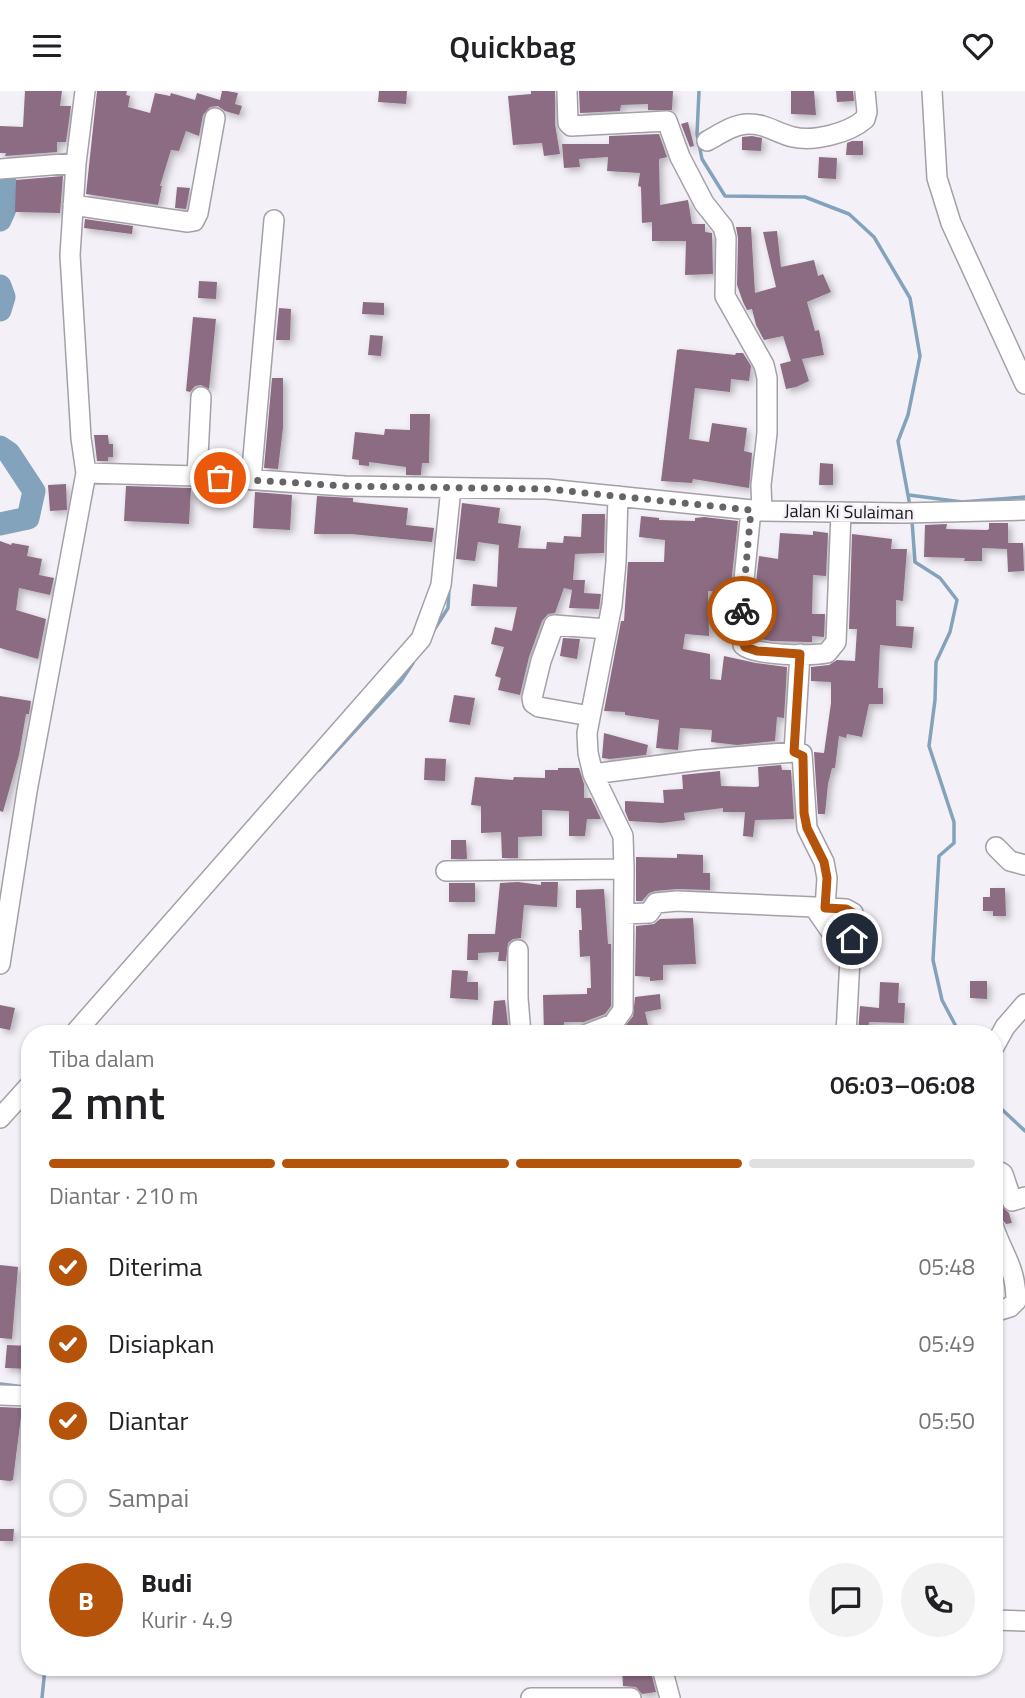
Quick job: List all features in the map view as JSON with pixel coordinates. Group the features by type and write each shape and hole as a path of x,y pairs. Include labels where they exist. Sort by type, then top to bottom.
{"street":[{"path":"0,964 27,792 86,473 77,386 70,255 76,163 85,91"},
{"path":"566,91 570,126 667,121 680,157 704,203 723,227 726,238 725,296 764,365 767,379 767,433 742,600 743,645 748,649 800,654 827,653 836,642 841,512"},
{"path":"707,141 743,124 771,127 791,137 805,139 849,129 865,119 865,91"},
{"path":"932,91 935,158 942,197 951,223 1025,384"},
{"path":"73,205 194,221 215,118"},
{"path":"6,169 76,163"},
{"path":"251,479 274,220"},
{"path":"197,477 201,397"},
{"name":"Jalan Ki Sulaiman","path":"86,473 251,479 345,486 547,489 618,496 759,500 841,512 1025,510"},
{"path":"82,1025 421,639 441,585 450,488"},
{"path":"611,1025 623,1010 625,869 621,829 593,774 587,733 607,629 616,562 618,496"},
{"path":"590,716 539,707 533,703 532,698 554,625 607,629"},
{"path":"794,752 800,654"},
{"path":"593,774 699,760 794,752 803,756 807,828 824,862 827,878 820,908 850,959"},
{"path":"996,847 1010,861 1025,865"},
{"path":"446,871 625,869"},
{"path":"625,914 649,913 656,903 677,901 846,909 854,916 846,1025"},
{"path":"518,950 520,1025"},
{"path":"1003,1031 1025,1004"},
{"path":"0,1118 21,1095"},
{"path":"1003,1174 1010,1201"},
{"path":"1003,1247 1011,1263 1016,1301 1003,1309"},
{"path":"0,1395 21,1396"},
{"path":"1003,1620 1025,1621"},
{"path":"664,1676 670,1698"},
{"path":"531,1698 631,1698"}],"building":[{"path":"25,91 62,91 60,106 71,106 66,142 57,142 57,152 5,156 6,153 0,153 0,126 23,127"},
{"path":"97,91 127,91 126,95 130,96 128,107 150,113 155,93 170,96 171,93 195,100 197,93 220,100 222,91 227,91 238,93 235,104 242,106 239,115 218,106 210,107 203,115 199,136 186,131 179,151 171,150 160,186 158,205 86,194"},
{"path":"379,91 407,91 406,104 378,102"},
{"path":"531,91 555,91 555,124 560,154 544,156 542,143 513,145 508,96 531,94"},
{"path":"579,91 673,91 672,110 648,110 648,104 621,105 620,111 580,113"},
{"path":"791,91 814,91 816,115 791,114"},
{"path":"836,91 853,91 854,101 837,102"},
{"path":"688,122 694,146 690,147 681,124"},
{"path":"659,134 667,157 659,159 660,205 688,200 692,224 705,224 705,232 712,233 713,274 685,275 686,241 652,241 652,222 642,223 641,187 638,186 640,173 607,171 608,157 579,159 580,167 564,168 562,144 609,144 609,136"},
{"path":"742,137 762,138 761,151 742,150"},
{"path":"863,141 863,155 846,155 847,143"},
{"path":"819,157 837,158 836,179 818,178"},
{"path":"63,176 60,213 15,212 16,180"},
{"path":"177,187 190,188 186,209 175,208"},
{"path":"85,219 133,226 132,234 84,228"},
{"path":"736,227 751,227 755,293 776,287 763,232 777,231 781,267 814,260 818,276 823,274 831,292 807,302 815,331 819,330 824,355 802,359 809,381 796,387 786,389 780,364 791,361 783,336 764,340 752,309 747,310 743,302 737,285"},
{"path":"199,281 217,282 216,299 198,298"},
{"path":"363,302 384,303 384,315 362,314"},
{"path":"279,308 291,309 290,340 276,340"},
{"path":"193,317 216,319 209,389 201,385 195,386 190,392 186,391"},
{"path":"370,335 383,336 381,356 368,355"},
{"path":"677,350 735,355 743,353 751,366 749,381 731,379 730,392 695,388 689,439 709,442 712,423 747,428 744,451 752,453 749,488 693,479 692,483 661,481"},
{"path":"272,378 283,378 283,428 278,469 264,468"},
{"path":"410,414 430,414 429,463 422,463 421,475 406,475 406,467 369,462 369,466 359,465 359,460 352,459 355,432 384,435 385,429 410,430"},
{"path":"94,435 108,435 109,444 113,444 113,457 108,457 108,461 97,461"},
{"path":"820,463 833,464 833,485 819,485"},
{"path":"66,484 67,510 50,511 48,485"},
{"path":"126,486 191,488 189,524 124,521"},
{"path":"255,492 292,495 290,530 253,528"},
{"path":"317,496 353,498 353,502 408,508 406,525 434,528 432,542 351,534 314,534"},
{"path":"462,503 500,508 498,523 521,526 518,548 546,549 547,542 563,543 564,536 581,537 582,514 605,514 604,553 575,554 573,580 585,580 584,593 601,594 599,609 569,608 572,590 564,588 555,613 548,614 542,621 529,657 520,695 498,690 501,678 495,676 504,647 491,644 495,627 512,631 517,607 471,606 473,584 497,587 499,545 478,542 475,561 456,559"},
{"path":"641,516 659,520 695,521 695,518 704,517 738,521 730,593 708,591 709,636 685,634 683,649 710,654 710,679 721,680 724,656 787,667 784,718 777,717 775,741 737,745 711,742 712,730 680,728 678,750 656,748 659,720 625,715 625,712 604,711 621,621 624,621 628,562 664,562 665,540 639,537"},
{"path":"989,523 1008,523 1008,543 1023,543 1024,571 1008,572 1007,549 982,548 982,561 924,557 925,525 947,524 946,529 987,530"},
{"path":"813,531 828,533 826,576 813,575 812,614 825,614 824,637 812,636 812,642 755,638 755,591 759,556 778,559 780,533 813,535"},
{"path":"852,534 892,539 891,549 907,549 903,601 896,600 896,626 914,627 912,648 880,645 878,688 883,688 883,704 869,704 862,737 847,734 846,738 839,736 835,768 832,768 828,784 825,814 818,814 814,752 824,753 831,682 811,681 811,667 829,665 837,660 855,661 857,629 849,629"},
{"path":"0,541 29,546 27,556 42,559 39,575 54,578 50,595 19,588 16,610 46,619 38,659 0,648"},
{"path":"563,638 580,639 577,659 560,656"},
{"path":"454,695 475,698 470,725 449,722"},
{"path":"0,696 31,701 3,812 0,811"},
{"path":"604,733 648,745 646,755 602,758"},
{"path":"425,758 446,759 445,781 424,780"},
{"path":"781,765 782,770 791,770 794,819 755,820 753,837 743,836 745,812 723,812 723,808 684,813 685,820 662,823 629,821 625,811 625,801 664,803 663,790 683,789 682,775 720,771 721,786 757,787 758,767"},
{"path":"579,768 584,784 584,798 591,798 601,819 587,819 585,836 569,836 569,811 542,810 542,836 518,837 518,858 502,858 501,832 481,833 481,806 471,805 475,777 513,780 514,777 545,778 545,770"},
{"path":"451,840 466,840 467,859 451,859"},
{"path":"677,854 703,855 703,873 710,873 710,890 655,891 642,901 636,901 636,857 677,858"},
{"path":"541,882 558,882 557,907 524,905 521,938 508,943 506,961 498,961 499,952 478,953 478,960 467,960 468,934 495,934 500,883 541,885"},
{"path":"449,883 475,883 475,902 449,902"},
{"path":"990,888 1005,888 1006,916 993,916 993,911 983,911 983,897 990,897"},
{"path":"604,889 608,944 611,944 611,1006 605,1014 584,1022 544,1025 543,995 587,994 587,988 591,988 590,956 580,957 581,908 576,908 576,890"},
{"path":"693,918 696,964 663,965 663,980 650,981 650,977 635,976 636,926 654,924 660,919"},
{"path":"452,970 468,971 467,982 478,982 478,1000 450,998"},
{"path":"970,981 987,981 987,999 970,998"},
{"path":"880,982 899,983 898,1003 905,1003 904,1023 869,1022 869,1025 859,1025 860,1006 879,1008"},
{"path":"660,994 661,1009 645,1012 648,1025 626,1025 633,1016 635,997"},
{"path":"505,1000 508,1025 492,1025 494,1001"},
{"path":"0,1005 15,1008 10,1030 0,1028"},
{"path":"1003,1208 1009,1213 1012,1223 1006,1224 1003,1220"},
{"path":"0,1265 18,1267 12,1339 0,1338"},
{"path":"7,1345 21,1346 21,1369 5,1368"},
{"path":"0,1407 21,1408 13,1480 0,1480"},
{"path":"0,1529 14,1529 13,1541 0,1541"},
{"path":"622,1676 652,1676 656,1692 642,1694 636,1687 623,1686"}],"waterway":[{"path":"699,91 697,134 702,159 725,196 805,197 849,214 874,237 910,298 920,356 908,415 898,441 910,506"},
{"path":"0,171 8,195 0,220"},
{"path":"0,286 4,297 0,310"},
{"path":"0,447 9,453 34,491 28,518 0,524"},
{"path":"909,495 962,502 1025,497"},
{"path":"912,521 915,562 940,578 957,600 950,632 936,662 935,700 929,746 954,822 954,843 939,856 933,960 942,1000 955,1025"},
{"path":"434,630 448,608 449,589"},
{"path":"319,770 401,681 413,663"},
{"path":"1003,1110 1025,1131"},
{"path":"0,1384 17,1386"},
{"path":"42,1698 44,1676"}],"way so far":[{"path":"220,478 345,486 547,489 751,510 742,611"}],"route":[{"path":"742,611 741,638 745,647 757,651 800,654 794,752 803,756 804,813 807,828 824,862 827,878 825,908 846,909 853,913 852,939"}]}
